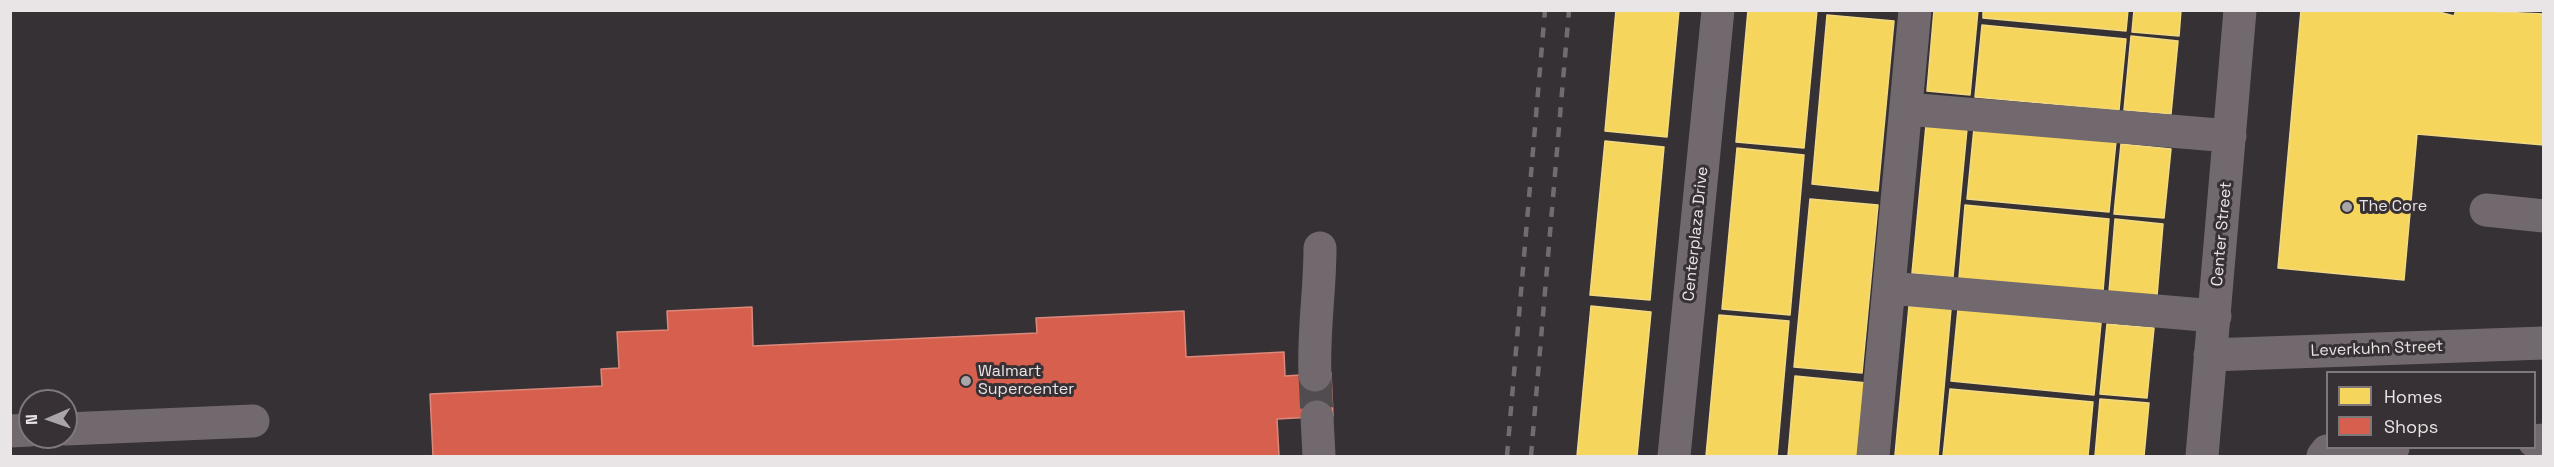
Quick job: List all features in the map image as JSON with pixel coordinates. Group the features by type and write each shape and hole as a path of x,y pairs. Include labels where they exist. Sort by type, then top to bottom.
{"street":[{"name":"Centerplaza Drive","path":"1674,456 1718,10"},
{"path":"1873,456 1916,10"},
{"name":"Center Street","path":"2202,456 2240,10"},
{"path":"1906,109 2230,136"},
{"path":"2486,210 2544,216"},
{"path":"1315,375 1313,336 1320,293 1320,248"},
{"path":"1889,288 2215,316"},
{"name":"Leverkuhn Street","path":"2210,356 2341,362 2544,343"},
{"path":"1317,417 1318,456"},
{"path":"78,429 253,422"},
{"path":"2336,451 2364,449"}],"building: Homes":[{"path":"1616,10 1679,10 1667,137 1605,131"},
{"path":"1748,10 1817,10 1804,148 1736,142"},
{"path":"1934,10 1978,10 1970,95 1927,91"},
{"path":"1983,10 2128,10 2126,31 1983,18"},
{"path":"2134,10 2181,10 2179,36 2132,32"},
{"name":"The Core","path":"2301,10 2432,10 2454,16 2456,10 2544,14 2544,145 2417,134 2404,280 2278,268"},
{"path":"1827,15 1894,21 1878,191 1812,184"},
{"path":"1982,25 2126,39 2119,110 1975,97"},
{"path":"2131,36 2178,41 2171,114 2124,110"},
{"path":"1926,125 1967,129 1953,277 1912,273"},
{"path":"1974,128 2116,141 2109,212 1967,199"},
{"path":"1605,141 1664,147 1650,300 1590,295"},
{"path":"2121,144 2171,149 2164,218 2114,214"},
{"path":"1737,148 1804,155 1790,315 1722,309"},
{"path":"1810,199 1878,205 1862,373 1794,367"},
{"path":"1965,205 2109,219 2103,291 1959,278"},
{"path":"2115,219 2163,224 2157,296 2109,292"},
{"path":"1591,306 1651,312 1637,456 1577,456"},
{"path":"1909,306 1951,309 1938,456 1895,455"},
{"path":"1958,309 2101,323 2094,395 1951,381"},
{"path":"1719,315 1789,321 1777,456 1706,456"},
{"path":"2107,324 2154,328 2147,398 2100,394"},
{"path":"1795,376 1867,383 1860,456 1788,456"},
{"path":"1950,389 2093,402 2088,456 1943,456"},
{"path":"2100,399 2149,403 2144,456 2095,456"}],"building: Shops":[{"name":"Walmart Supercenter","path":"752,307 753,346 1037,333 1036,318 1184,311 1186,357 1284,352 1285,376 1331,373 1333,416 1277,419 1279,456 433,456 430,394 602,386 601,369 619,368 617,332 668,330 667,311"}],"tunnel":[{"path":"1315,375 1317,417"}],"railway":[{"path":"1507,456 1545,10"},
{"path":"1531,456 1569,10"}],"place":[{"name":"The Core","path":"2347,207"},
{"name":"Walmart Supercenter","path":"966,381"}]}
